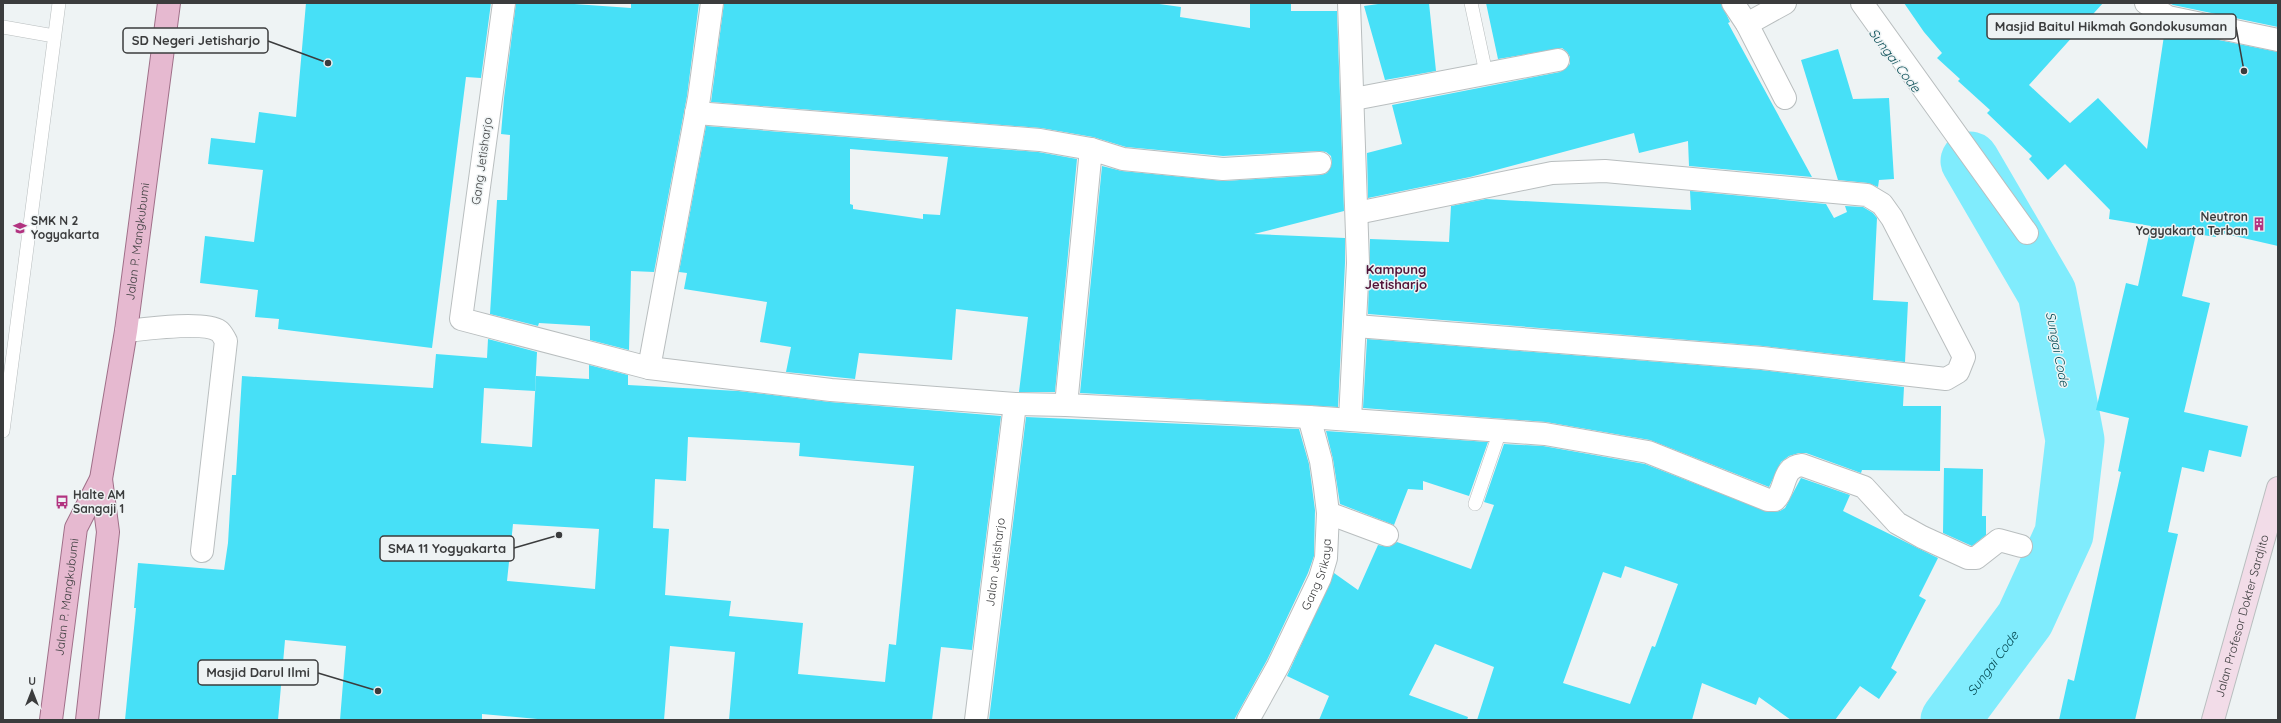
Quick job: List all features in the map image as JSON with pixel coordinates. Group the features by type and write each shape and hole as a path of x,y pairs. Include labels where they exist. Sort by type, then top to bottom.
{"main road":[{"name":"Jalan P. Mangkubumi","path":"87,720 108,532 101,479 126,331 169,3"},
{"name":"Jalan P. Mangkubumi","path":"51,720 76,528 101,479"}],"street":[{"name":"Gang Jetisharjo","path":"504,3 461,319 649,368"},
{"path":"712,3 696,113 649,368 831,390 1014,404 1066,405 1350,419 1545,434 1648,452 1768,500 1775,500 1780,495 1788,471 1796,466 1802,465 1864,487 1897,523 1922,537 1968,558 1976,558 1999,540 2021,546"},
{"path":"1349,3 1354,99 1358,263 1356,326 1350,419"},
{"path":"1732,3 1747,24 1785,98"},
{"path":"1862,3 2027,232"},
{"path":"2146,3 2168,17 2278,40"},
{"path":"1747,24 1778,7"},
{"path":"1354,99 1558,60"},
{"path":"696,113 1040,140 1091,149 1123,159 1223,169 1320,163"},
{"path":"1066,405 1091,149"},
{"path":"1356,326 1762,358 1946,380 1958,372 1964,357 1892,218 1882,204 1867,195 1605,171 1552,173 1357,213"},
{"path":"126,331 175,326 212,327 220,331 226,341 202,550"},
{"name":"Jalan Jetisharjo","path":"976,720 1014,404"},
{"name":"Gang Srikaya","path":"1248,720 1278,666 1320,578 1326,558 1328,513 1321,462 1309,417"},
{"name":"Jalan Profesor Dokter Sardjito","path":"2213,720 2278,488"},
{"path":"1328,513 1387,535"}],"lane":[{"path":"3,431 59,3"},
{"path":"1471,3 1486,73"},
{"path":"3,27 54,36"},
{"path":"1475,504 1500,431"}],"building":[{"path":"306,3 491,3 481,78 466,77 432,348 278,329 279,319 255,317 258,290 200,283 205,236 254,242 263,170 208,164 211,138 255,143 259,112 296,117"},
{"path":"516,3 560,3 631,8 631,3 699,3 687,96 654,272 631,271 629,350 590,340 590,326 539,323 538,326 490,314 497,200 507,200 510,135 501,134"},
{"path":"724,3 1152,3 1181,7 1180,17 1250,28 1250,3 1291,3 1291,11 1337,11 1344,211 1254,234 1345,238 1338,407 1080,393 1102,166 1122,171 1224,181 1321,175 1327,173 1332,163 1331,156 1326,152 1319,151 1223,156 1126,147 1093,137 1041,128 711,102"},
{"path":"1385,3 1429,3 1436,71 1385,80 1364,6"},
{"path":"1486,3 1721,3 1730,22 1728,23 1812,177 1689,166 1688,141 1639,153 1634,133 1470,177 1368,198 1367,153 1402,144 1392,105 1560,72 1570,64 1570,57 1562,48 1498,59"},
{"path":"1904,3 2103,3 2029,85 2070,123 2098,98 2147,149 2165,29 2278,52 2278,246 2217,232 2216,237 2196,234 2182,296 2210,303 2184,412 2248,426 2241,457 2209,450 2204,472 2182,467 2168,532 2178,534 2135,720 2059,720 2068,679 2074,681 2121,472 2118,471 2129,418 2096,410 2126,283 2138,286 2151,226 2109,219 2110,210 2065,164 2048,180 2029,159 2032,156 1987,113 1990,110 1958,81 1960,79 1937,58 1942,53 1924,32"},
{"path":"2169,3 2278,3 2278,27 2173,5"},
{"path":"1838,49 1853,99 1889,98 1894,179 1879,180 1878,187 1868,183 1838,180 1801,60"},
{"path":"706,126 1038,152 1077,159 1055,392 1019,392 1028,317 956,309 952,360 859,353 855,379 786,372 791,347 760,342 767,302 684,289 687,273 679,272","holes":["850,149 948,157 940,215 923,214 923,219 853,209 853,205 850,204"]},
{"path":"1690,191 1826,204 1834,218 1847,212 1845,206 1863,207 1873,213 1877,218 1873,300 1908,302 1905,362 1763,346 1368,314 1370,239 1449,242 1451,206 1486,199 1691,210"},
{"path":"488,339 537,352 535,391 484,388 481,443 532,447 536,376 589,379 589,365 628,375 628,385 738,391 830,402 1001,416 972,650 941,647 932,720 729,720 735,652 670,646 664,720 548,720 482,714 482,720 340,720 346,646 285,640 278,720 125,720 136,608 134,608 138,563 224,570 228,543 232,475 236,475 242,376 433,388 436,354 487,358","holes":["688,437 800,443 799,456 914,466 896,645 889,644 885,682 798,674 803,623 729,616 731,601 665,595 669,529 653,528 655,479 686,481","513,524 599,529 595,589 507,581"]},
{"path":"1367,339 1761,370 1904,387 1903,406 1941,406 1940,471 1862,470 1861,473 1806,453 1799,453 1789,456 1781,462 1769,487 1650,440 1546,422 1363,408"},
{"path":"1026,417 1299,429 1309,464 1315,510 1314,556 1308,573 1267,660 1234,720 989,720"},
{"path":"1326,431 1488,442 1469,496 1423,481 1423,490 1408,489 1394,525 1340,504 1333,459"},
{"path":"1504,444 1543,446 1645,464 1768,512 1780,511 1785,508 1801,478 1850,495 1843,511 1938,558 1919,596 1926,600 1891,668 1897,672 1879,699 1860,686 1835,720 1791,720 1759,697 1756,705 1702,683 1692,720 1477,720 1494,667 1435,644 1409,695 1468,717 1467,720 1319,720 1329,696 1287,676 1334,573 1358,590 1378,545 1389,547 1397,542 1471,569 1494,505 1484,502","holes":["1625,566 1678,584 1655,647 1652,646 1630,704 1563,683 1603,572 1621,578"]},
{"path":"1944,468 1983,469 1982,516 1986,516 1986,535 1972,546 1943,533"}],"waterway":[{"name":"Sungai Code","path":"1950,720 2025,619 2064,534 2075,440 2047,293 1970,161"}],"place":[{"name":"SD Negeri Jetisharjo","path":"328,63"},
{"name":"Masjid Baitul Hikmah Gondokusuman","path":"2244,71"},
{"name":"Neutron Yogyakarta Terban","path":"2259,224"},
{"name":"SMK N 2 Yogyakarta","path":"20,228"},
{"name":"Halte AM Sangaji 1","path":"62,502"},
{"name":"SMA 11 Yogyakarta","path":"559,535"},
{"name":"Masjid Darul Ilmi","path":"378,691"}],"district":[{"name":"Kampung Jetisharjo","path":"1396,276"}]}
